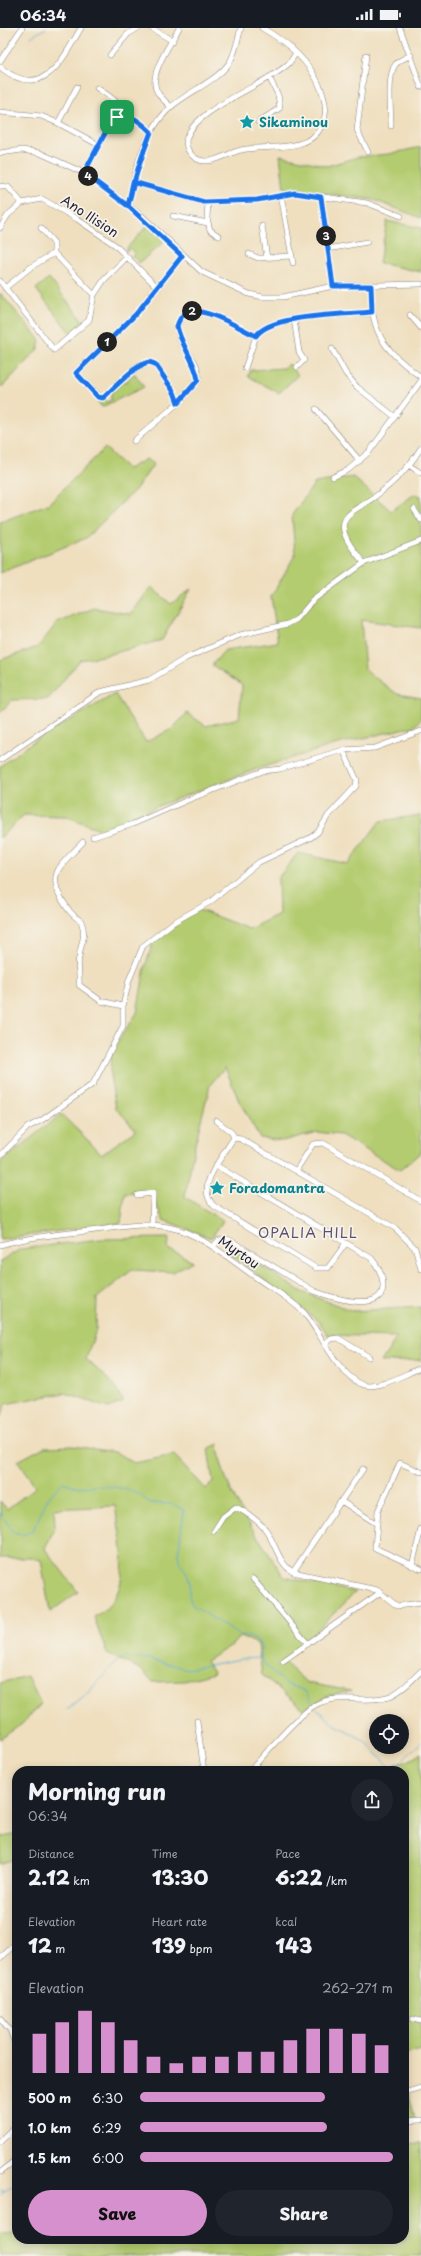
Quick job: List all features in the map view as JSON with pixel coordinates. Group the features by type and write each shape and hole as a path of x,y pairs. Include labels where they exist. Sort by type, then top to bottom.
{"street":[{"path":"0,61 22,28"},
{"path":"0,67 20,79 35,80 51,74 82,28"},
{"path":"110,55 128,34 138,28"},
{"path":"151,28 172,41"},
{"path":"171,107 157,93 154,83 157,69 179,28"},
{"path":"128,206 139,159 151,132 171,107 195,89 220,74 227,67 241,28"},
{"path":"262,28 281,39 296,53 315,74 326,102 326,119 319,132 310,139 297,144 241,150 205,161 197,160 190,154 186,145 187,137 191,129 230,98 288,65 296,53"},
{"path":"400,28 411,55 421,87"},
{"path":"366,55 357,130 368,152"},
{"path":"391,126 391,80 394,66 400,60 411,55"},
{"path":"258,122 280,108 278,95 269,77"},
{"path":"58,123 77,87"},
{"path":"97,88 121,106 124,115"},
{"path":"0,112 40,116 58,123 99,145"},
{"path":"84,173 111,122 117,117 124,115 134,118 151,132"},
{"path":"0,153 22,150 40,153 84,173 128,206 182,256 202,272 249,294 264,297 283,297 333,286 421,284"},
{"path":"133,182 177,195 208,202 257,200 295,193 367,203 401,216"},
{"path":"0,186 8,187 22,203 8,215 0,228"},
{"path":"281,195 293,263"},
{"path":"321,197 333,286"},
{"name":"Ano Ilision","path":"22,203 42,200 77,219 115,245 158,288"},
{"path":"208,202 208,224 210,230 219,236"},
{"path":"173,216 208,224"},
{"path":"262,226 267,258"},
{"path":"41,228 54,243 54,253 94,295"},
{"path":"328,249 367,242"},
{"path":"5,288 31,267 54,253"},
{"path":"249,254 258,258 291,256"},
{"path":"178,403 174,392 155,364 151,362 146,362 102,398 98,397 76,373 136,314 182,256"},
{"path":"0,281 54,350 89,320 94,295 104,280 127,257"},
{"path":"371,286 372,312 376,328 387,349 421,377"},
{"path":"134,441 178,403 198,380 196,365 179,336 177,326 182,316 193,311 202,312 218,317 256,336"},
{"path":"245,368 258,332 273,323 294,319 372,312"},
{"path":"410,315 421,328"},
{"path":"294,319 299,352 304,360 297,367"},
{"path":"332,349 346,374 357,387 394,416"},
{"path":"333,476 348,470 360,461 382,436 394,416 421,381"},
{"path":"316,409 360,461"},
{"path":"364,563 350,544 344,531 344,522 354,510 380,494 410,466 421,448"},
{"path":"410,466 421,473"},
{"path":"414,509 421,520"},
{"path":"0,760 100,692 149,680 186,658 240,635 288,624 297,619 313,600 364,563 421,540"},
{"path":"93,837 133,824 190,799 263,771 280,769 343,750 374,748 421,731"},
{"path":"0,1156 28,1127 42,1120 93,1084 123,1026 123,1006 129,980 144,946 174,922 210,902 259,862 310,838 318,832 328,816 356,786 357,780 343,750"},
{"path":"83,842 55,874 54,881 67,910 72,916 81,920 85,931 78,958 80,973 79,985 101,1001 123,1006"},
{"path":"216,1120 232,1133 234,1138"},
{"path":"234,1138 207,1182 205,1191 208,1200 214,1206 316,1268 328,1268 346,1243"},
{"path":"234,1138 241,1139 297,1169 395,1228 415,1248 421,1268"},
{"path":"297,1169 314,1144 323,1143 421,1201"},
{"path":"213,1247 219,1240 228,1239 314,1291 355,1301 370,1302 380,1298 383,1292 383,1280 379,1267 371,1258 217,1166"},
{"path":"137,1195 153,1193 152,1226"},
{"name":"Myrtou","path":"0,1246 37,1237 138,1225 168,1227 193,1235 213,1247 304,1313 344,1372 365,1386 378,1386 421,1368"},
{"path":"326,1344 331,1339 338,1338 369,1357"},
{"path":"421,1472 400,1463 378,1511 375,1548 421,1569"},
{"path":"293,1572 363,1469"},
{"path":"341,1501 377,1524"},
{"path":"214,1531 223,1517 236,1508 251,1515 265,1530 285,1566 293,1572 381,1592 397,1606 421,1603"},
{"path":"412,1566 420,1540 421,1529"},
{"path":"253,1579 308,1644"},
{"path":"283,1661 381,1592"},
{"path":"255,1766 303,1715 313,1707 341,1698 371,1699 389,1696 400,1690 421,1672"},
{"path":"196,1721 203,1766"},
{"path":"0,1959 12,1947"},
{"path":"0,2018 10,2030 12,2036"},
{"path":"413,2019 421,2021"},
{"path":"409,2091 421,2087"},
{"path":"409,2121 421,2120"},
{"path":"0,2141 12,2129"},
{"path":"0,2172 12,2160"}],"green space":[{"path":"421,147 421,218 374,200 284,188 280,155 327,166 358,157 389,154"},
{"path":"387,221 421,228 421,272 379,263"},
{"path":"147,226 164,242 139,263 132,256 135,253 129,248 127,251 125,250"},
{"path":"49,278 83,321 71,334 36,289"},
{"path":"0,293 40,340 38,349 2,387 0,385"},
{"path":"289,364 298,375 279,393 248,376 251,370 284,368"},
{"path":"134,373 144,387 102,407 97,401 102,400 107,402 111,400 111,393 123,381 126,382"},
{"path":"105,448 128,469 146,459 154,464 135,490 86,538 0,573 0,522 48,504"},
{"path":"353,477 391,511 415,494 421,496 421,628 361,620 365,670 397,694 421,698 421,719 415,726 334,745 257,769 153,808 107,832 65,816 24,815 0,838 0,766 34,741 115,694 146,742 172,729 187,713 206,726 239,718 242,685 212,665 225,650 278,642 271,597 295,555 292,515 315,483"},
{"path":"151,587 171,604 191,589 162,640 107,655 80,660 48,699 12,700 0,713 0,660 38,647 57,623 94,608 131,614"},
{"path":"421,815 421,1152 400,1170 341,1135 317,1132 282,1141 260,1138 239,1101 225,1067 210,1085 194,1148 185,1197 223,1221 211,1238 163,1220 151,1192 125,1194 121,1223 0,1239 0,1163 61,1114 102,1154 136,1130 116,1108 110,1076 111,1051 137,1013 145,967 153,942 197,909 249,929 279,914 278,878 298,853 348,864 380,821"},
{"path":"169,1238 168,1249 193,1261 173,1272 132,1270 97,1298 96,1330 86,1359 112,1383 124,1402 108,1408 64,1393 5,1404 2,1416 0,1416 0,1261 21,1249 100,1239"},
{"path":"231,1247 302,1292 353,1311 421,1307 421,1360 381,1362 397,1337 328,1335 318,1321 227,1251"},
{"path":"218,1444 226,1479 234,1497 253,1530 284,1577 356,1592 284,1662 307,1683 351,1691 328,1696 304,1709 262,1675 258,1644 240,1636 232,1645 206,1661 214,1673 184,1681 153,1682 140,1669 107,1654 94,1617 109,1605 117,1593 121,1582 121,1543 115,1506 54,1509 55,1527 45,1549 78,1592 50,1612 41,1560 31,1558 0,1558 0,1501 7,1509 36,1487 18,1461 44,1447 73,1446 115,1452 134,1463 174,1455 206,1489 213,1481 208,1449"},
{"path":"27,1676 41,1704 22,1724 0,1739 0,1683"},
{"path":"421,1753 421,2050 409,2054 409,1766 395,1766"},
{"path":"12,1835 12,1860 0,1864 0,1838"},
{"path":"409,2095 415,2118 409,2119"},
{"path":"421,2143 421,2256 0,2256 0,2233 12,2234 12,2244 409,2244 409,2144"}],"waterway":[{"path":"31,37 46,28"},
{"path":"0,1512 14,1533 23,1535 33,1530 48,1498 63,1482 77,1487 100,1486 121,1488 139,1494 149,1503 172,1504 184,1510 178,1555 180,1564 186,1571 190,1583 189,1595 192,1605 237,1634 248,1636 258,1641 261,1646 261,1658 265,1665 286,1684 305,1691 313,1705"},
{"path":"67,1709 83,1698 115,1663 126,1657 149,1659 188,1669 240,1659 261,1658"},
{"path":"315,1707 332,1723 364,1740 389,1766"},
{"path":"392,1766 402,1761 421,1742"},
{"path":"0,2195 12,2186"},
{"path":"0,2190 5,2192"}],"place":[{"name":"Sikaminou","path":"247,122"},
{"name":"Foradomantra","path":"217,1188"}],"district":[{"name":"OPALIA HILL","path":"308,1233"}],"route":[{"path":"117,117 111,122 84,173 128,206 133,182 204,202 257,200 295,193 321,197 333,286 371,286 370,308 372,312 302,318 273,323 258,332 256,336 218,317 193,311 182,316 177,326 182,344 196,365 198,380 178,403 174,392 155,364 151,362 146,362 138,368 103,398 98,397 76,373 136,314 182,256 143,218 128,206 133,182 139,159 151,132 134,118 124,115 117,117"}]}
